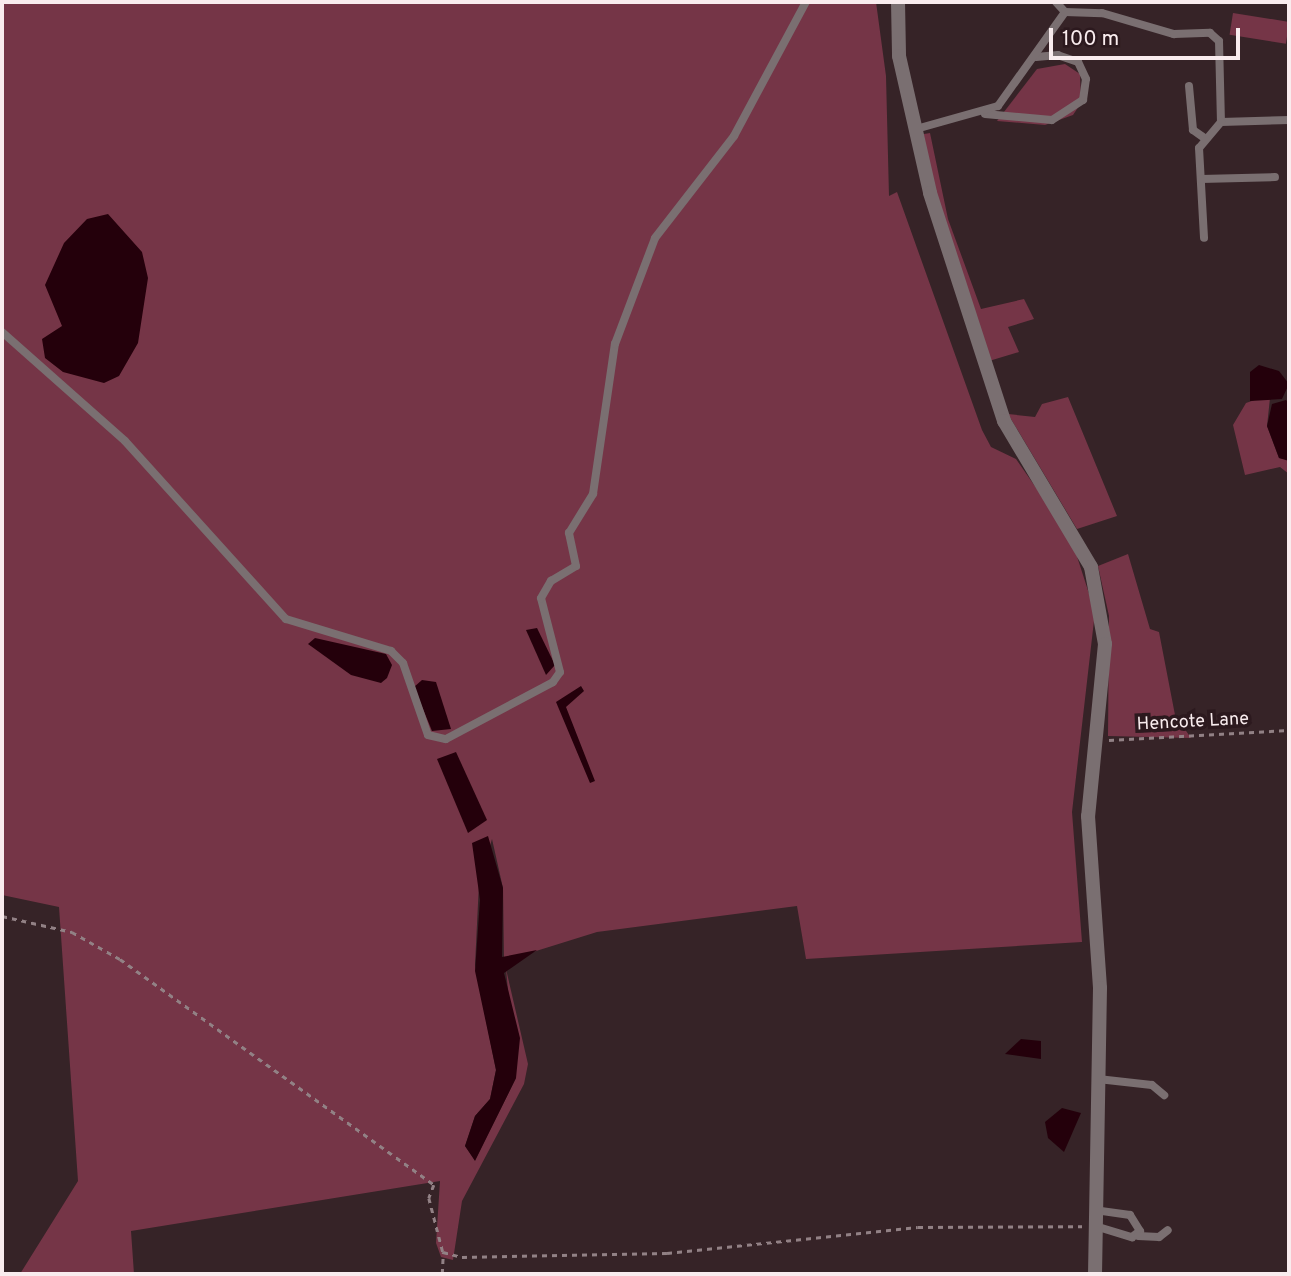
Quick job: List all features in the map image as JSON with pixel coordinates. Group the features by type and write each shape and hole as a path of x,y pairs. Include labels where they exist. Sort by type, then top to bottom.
{"street":[{"path":"898,2 899,56 930,193 1004,421 1091,567 1105,644 1099,740 1088,816 1100,988 1095,1274"}],"lane":[{"path":"2,332 125,441 286,620 391,651 403,663 428,734 446,739 553,682 561,672 541,598 551,581 576,566 569,533 593,494 615,344 655,238 734,136 806,2"},
{"path":"1056,2 1065,12"},
{"path":"984,113 1012,93 1036,57 1053,21 1065,12 1121,16 1174,34 1215,36 1221,122"},
{"path":"916,129 984,113 1052,120 1083,100 1081,66 1058,55 1036,57"},
{"path":"1189,86 1193,130 1203,137"},
{"path":"1204,238 1201,180 1203,137 1221,122 1289,120"},
{"path":"1201,180 1275,177"},
{"path":"1098,1079 1152,1085 1164,1095"},
{"path":"1095,1210 1137,1218 1138,1236"},
{"path":"1095,1226 1138,1236 1159,1237 1168,1230"}],"path":[{"name":"Hencote Lane","path":"1099,740 1289,730"},
{"path":"2,916 72,932 120,959 434,1185 429,1198 443,1252 442,1274"},
{"path":"443,1252 462,1257 667,1253 918,1227 1095,1226"}],"shaded area":[{"path":"2,2 876,2 886,76 889,196 897,192 982,430 991,447 1016,459 1071,538 1095,612 1072,812 1082,942 806,959 797,906 597,932 504,961 503,888 492,839 479,883 475,965 496,1070 490,1099 475,1116 465,1146 475,1160 516,1078 506,969 528,1064 524,1084 462,1201 453,1260 441,1257 436,1243 440,1181 131,1231 134,1274 20,1274 78,1181 59,907 2,895"},
{"path":"1233,13 1289,22 1286,44 1230,35"},
{"path":"1065,64 1080,74 1081,103 1073,115 1045,125 997,121 1037,69"},
{"path":"930,133 948,219 981,309 1024,299 1034,319 1008,327 1019,352 989,361 918,135"},
{"path":"108,214 142,252 148,278 138,343 119,376 104,383 63,372 45,358 42,339 62,326 45,285 64,243 87,219"},
{"path":"1259,365 1279,371 1289,384 1282,399 1250,401 1250,372"},
{"path":"1068,397 1117,516 1077,529 1008,414 1035,417 1042,404"},
{"path":"1263,397 1270,398 1267,426 1279,458 1289,460 1289,474 1280,467 1245,475 1233,425 1246,403"},
{"path":"1286,400 1289,403 1289,461 1279,458 1267,426 1272,404"},
{"path":"1128,554 1150,629 1159,632 1175,715 1191,738 1108,736 1109,616 1098,566"},
{"path":"537,628 555,665 546,675 526,630"},
{"path":"315,638 386,654 392,665 387,678 381,683 351,675 308,644"},
{"path":"422,680 436,682 451,729 432,731 414,687"},
{"path":"581,686 584,691 566,707 595,781 590,783 556,702"},
{"path":"456,752 487,820 468,833 437,759"},
{"path":"488,836 503,888 502,957 537,950 504,973 520,1038 516,1078 475,1161 465,1146 475,1116 490,1099 496,1070 475,971 480,900 472,843"},
{"path":"1021,1039 1041,1041 1041,1059 1005,1054"},
{"path":"1062,1108 1081,1113 1064,1152 1048,1138 1045,1122"}]}
